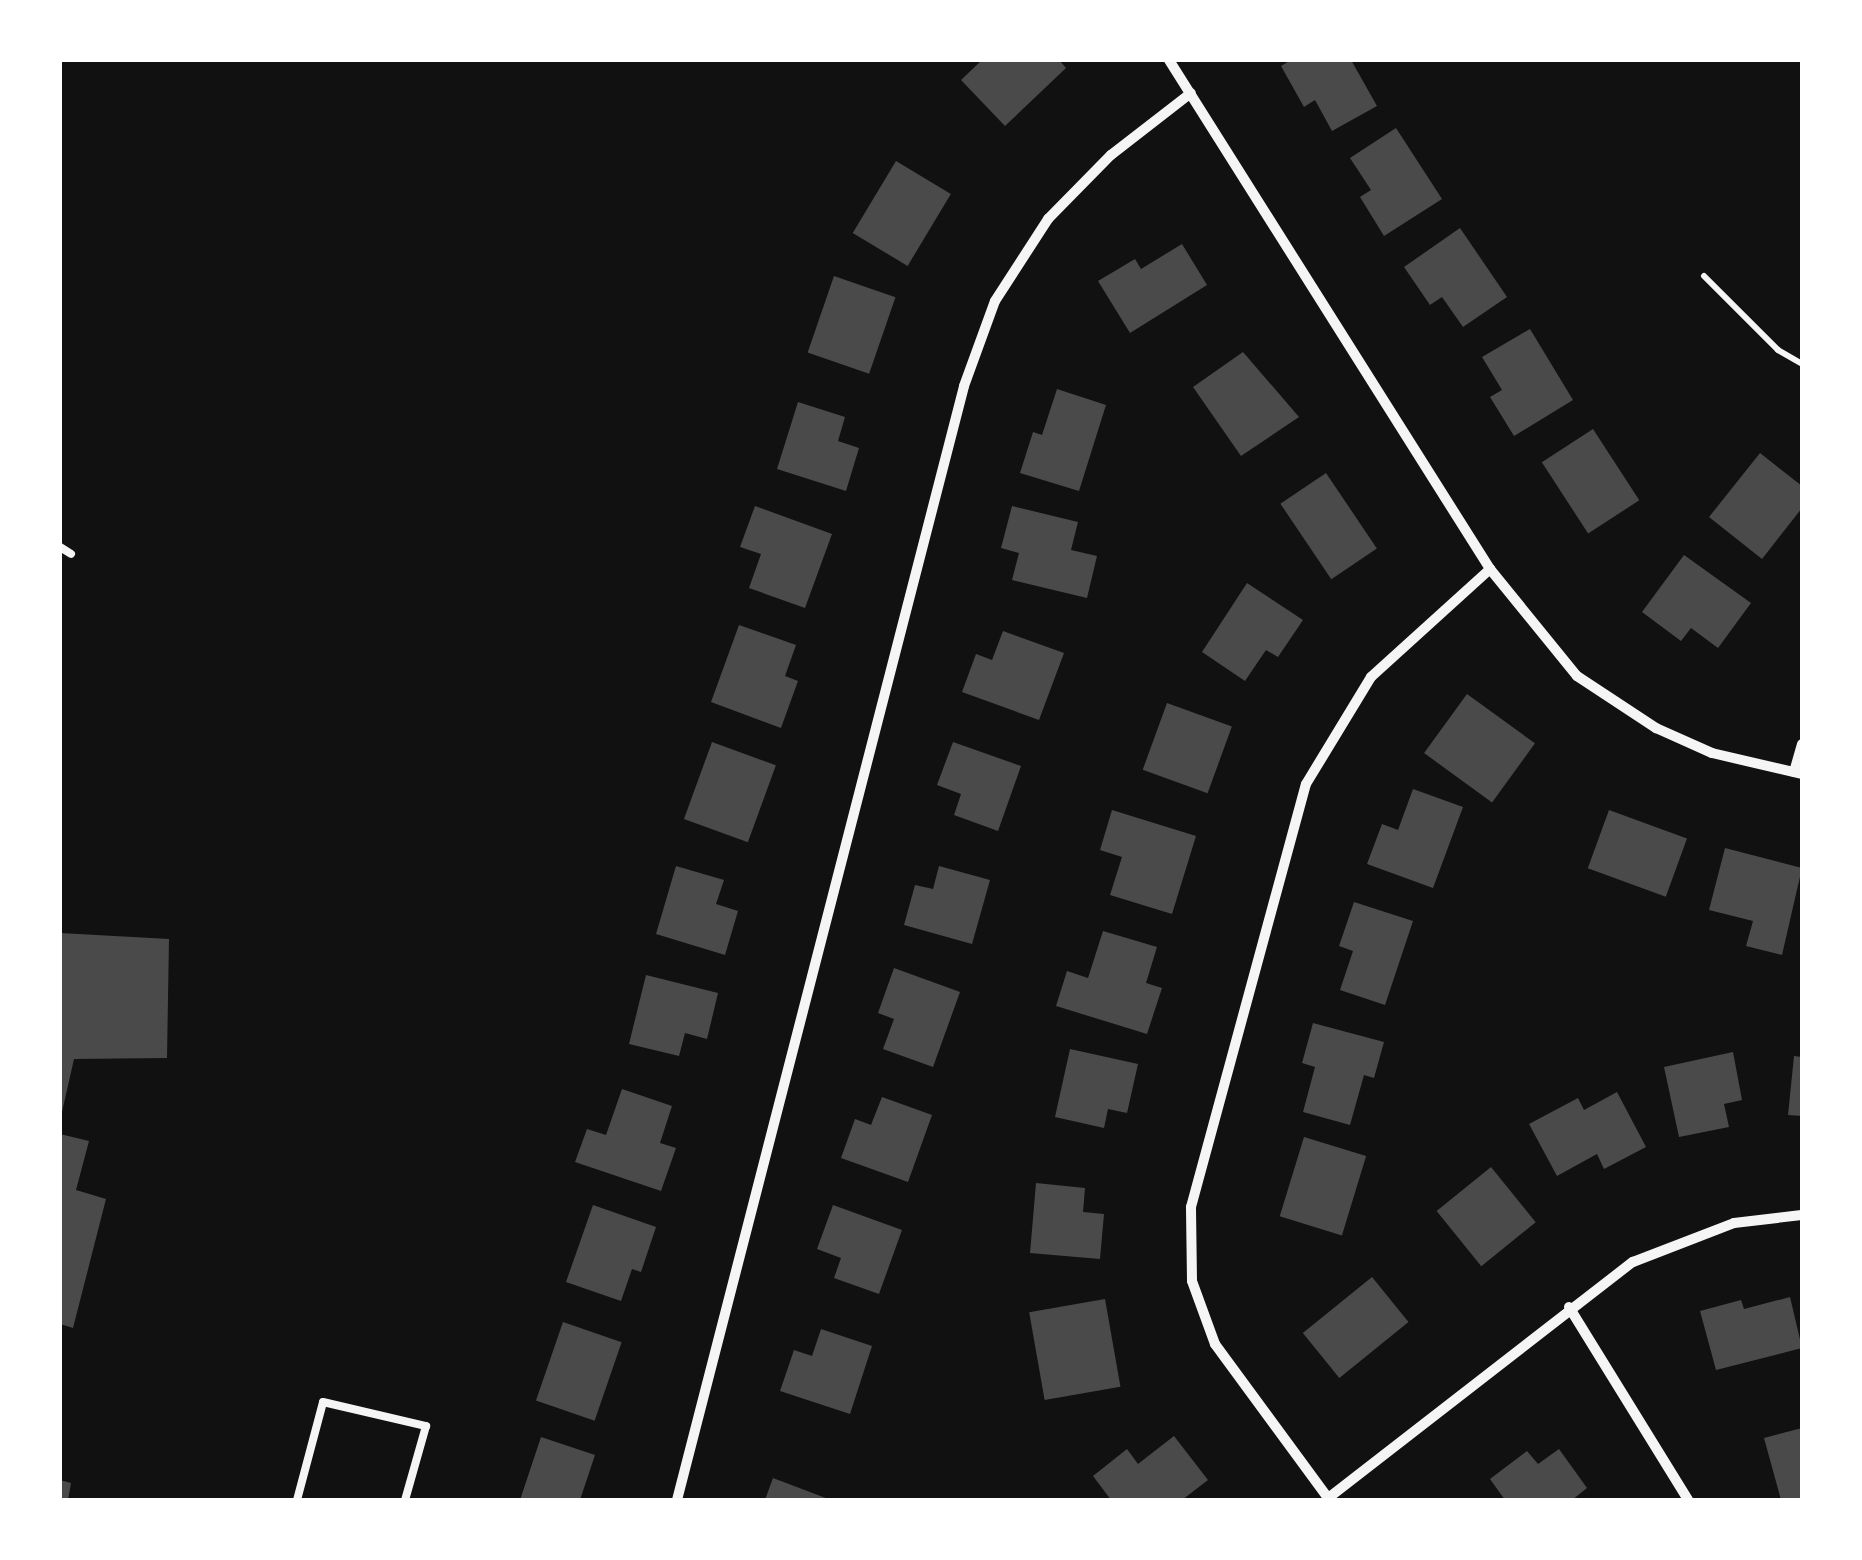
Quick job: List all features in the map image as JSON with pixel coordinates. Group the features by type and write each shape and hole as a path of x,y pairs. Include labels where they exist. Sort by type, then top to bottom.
{"street":[{"path":"1169,60 1490,569 1577,676 1656,728 1712,753 1798,773 1802,744"},
{"path":"677,1500 964,386 995,301 1048,219 1111,155 1191,93"},
{"path":"1490,569 1371,677 1306,784 1191,1207 1192,1281 1214,1344 1327,1499 1569,1307 1673,1242 1734,1223 1802,1215"},
{"path":"1569,1307 1688,1500"}],"lane":[{"path":"60,547 71,554"},
{"path":"297,1500 323,1402 426,1426 405,1500"}],"path":[{"path":"1704,276 1778,350 1802,364"}],"building":[{"path":"982,60 1059,60 1066,68 1005,126 961,80"},
{"path":"1291,60 1351,60 1377,106 1332,131 1315,100 1304,107 1281,66"},
{"path":"1396,128 1442,199 1384,236 1360,197 1371,190 1350,158"},
{"path":"896,161 951,194 908,266 853,233"},
{"path":"1460,228 1507,297 1463,327 1442,297 1430,305 1404,267"},
{"path":"1182,244 1207,285 1130,333 1098,281 1135,259 1141,269"},
{"path":"834,276 895,297 869,374 808,353"},
{"path":"1530,329 1573,400 1514,436 1490,397 1502,390 1482,357"},
{"path":"1243,352 1299,417 1241,456 1193,387"},
{"path":"1057,389 1106,405 1079,491 1020,473 1033,432 1042,435"},
{"path":"798,402 845,417 838,441 859,448 846,491 777,469"},
{"path":"1593,429 1639,500 1588,534 1542,462"},
{"path":"1760,453 1802,486 1802,508 1762,559 1709,517"},
{"path":"1326,473 1377,548 1331,579 1280,504"},
{"path":"755,506 832,534 805,608 749,588 761,554 740,547"},
{"path":"1012,506 1078,522 1071,550 1097,556 1087,598 1012,580 1019,553 1001,548"},
{"path":"1684,555 1751,603 1718,648 1691,628 1681,641 1642,612"},
{"path":"1247,583 1303,620 1278,657 1266,650 1245,681 1202,652"},
{"path":"739,625 796,645 785,676 798,681 781,728 711,702"},
{"path":"1003,631 1064,653 1039,720 962,692 976,654 992,660"},
{"path":"1467,694 1535,743 1492,802 1424,753"},
{"path":"1167,703 1232,727 1208,793 1143,770"},
{"path":"712,742 776,765 748,842 684,819"},
{"path":"953,742 1021,766 998,831 954,815 961,794 937,785"},
{"path":"1413,789 1463,807 1433,888 1367,864 1382,824 1398,830"},
{"path":"1112,810 1196,836 1172,914 1110,895 1122,857 1100,850"},
{"path":"1609,810 1687,838 1666,897 1588,868"},
{"path":"1725,848 1802,868 1782,955 1746,946 1753,921 1709,910"},
{"path":"676,866 724,880 716,904 738,911 725,955 656,934"},
{"path":"939,866 990,880 972,944 904,925 915,885 933,889"},
{"path":"1354,902 1413,921 1385,1005 1340,990 1353,951 1339,946"},
{"path":"1103,931 1157,947 1146,983 1162,988 1147,1034 1056,1006 1067,971 1088,978"},
{"path":"60,933 169,939 167,1058 74,1059 62,1112"},
{"path":"894,968 960,992 933,1067 883,1049 894,1019 878,1013"},
{"path":"646,975 718,993 707,1039 685,1033 679,1056 629,1044"},
{"path":"1313,1023 1384,1042 1374,1078 1364,1075 1350,1125 1303,1112 1315,1067 1302,1063"},
{"path":"1070,1049 1138,1064 1127,1113 1108,1109 1104,1128 1055,1117"},
{"path":"1733,1052 1742,1100 1724,1104 1729,1127 1679,1137 1664,1067"},
{"path":"1794,1056 1802,1057 1802,1116 1788,1115"},
{"path":"622,1089 672,1106 660,1143 676,1148 661,1191 575,1162 587,1129 606,1135"},
{"path":"1617,1092 1646,1147 1604,1169 1597,1154 1557,1176 1529,1124 1578,1098 1584,1110"},
{"path":"882,1097 932,1115 908,1182 841,1158 855,1119 871,1125"},
{"path":"60,1134 89,1141 76,1190 106,1199 73,1328 60,1324"},
{"path":"1304,1137 1366,1156 1342,1235 1280,1216"},
{"path":"1491,1167 1536,1222 1481,1266 1437,1211"},
{"path":"1036,1183 1085,1188 1083,1212 1104,1214 1100,1259 1030,1253"},
{"path":"593,1205 656,1227 641,1272 632,1269 621,1301 566,1282"},
{"path":"833,1205 902,1230 879,1294 834,1278 841,1258 817,1249"},
{"path":"1372,1277 1409,1322 1339,1378 1303,1333"},
{"path":"1790,1297 1802,1348 1716,1370 1700,1311 1741,1300 1744,1309"},
{"path":"1105,1299 1120,1387 1045,1400 1029,1312"},
{"path":"563,1322 622,1342 595,1421 536,1400"},
{"path":"821,1329 872,1346 850,1414 780,1391 794,1350 812,1356"},
{"path":"1802,1428 1802,1500 1781,1500 1764,1438"},
{"path":"1174,1436 1208,1480 1182,1500 1111,1500 1093,1476 1127,1449 1138,1464"},
{"path":"541,1437 595,1455 580,1500 520,1500"},
{"path":"1559,1449 1587,1488 1572,1500 1505,1500 1490,1479 1527,1451 1538,1464"},
{"path":"773,1478 831,1500 765,1500"},
{"path":"60,1480 71,1483 68,1500 60,1500"}]}
